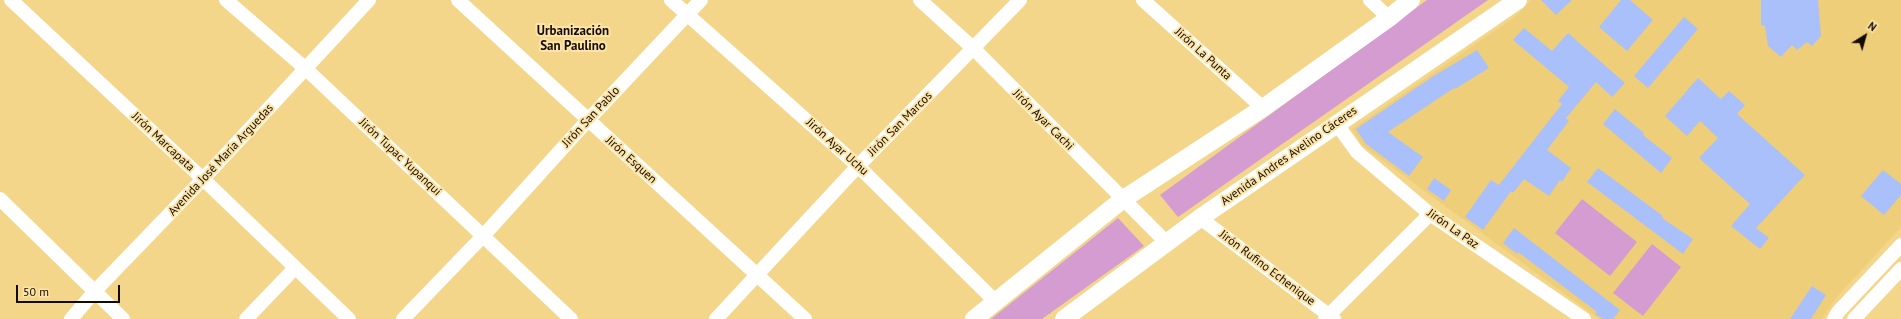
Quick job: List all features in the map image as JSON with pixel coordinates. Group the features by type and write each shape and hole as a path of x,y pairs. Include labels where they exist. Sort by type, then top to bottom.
{"main road":[{"path":"974,319 1122,200 1262,108 1389,18 1411,0"},
{"name":"Avenida Andres Avelino Cáceres","path":"1064,319 1200,218 1336,123 1518,0"}],"street":[{"name":"Jirón Marcapata","path":"11,0 203,179 349,319"},
{"name":"Jirón Tupac Yupanqui","path":"226,0 306,69 484,235 571,319"},
{"name":"Avenida José María Arguedas","path":"71,319 95,291 203,179 369,0"},
{"name":"Jirón Esquen","path":"458,0 805,319"},
{"name":"Jirón Ayar Uchu","path":"671,0 858,166 996,302"},
{"name":"Jirón San Pablo","path":"403,319 484,235 588,120 701,0"},
{"name":"Jirón Ayar Cachi","path":"920,0 974,49 1122,200 1166,242"},
{"name":"Jirón San Marcos","path":"716,319 756,274 858,166 974,49 1020,0"},
{"name":"Jirón La Punta","path":"1143,0 1262,108"},
{"path":"1370,0 1389,18"},
{"name":"Jirón La Paz","path":"1336,123 1356,152 1430,214 1584,319"},
{"path":"0,199 123,319"},
{"path":"1329,318 1430,214"},
{"name":"Jirón Rufino Echenique","path":"1200,218 1329,318"},
{"path":"1840,317 1901,245"},
{"path":"246,319 295,268"},
{"path":"1854,319 1901,269"}],"shaded area":[{"path":"1427,0 1488,0 1178,217 1160,195"},
{"path":"1531,0 1901,0 1901,227 1836,298 1822,319 1599,319 1362,145 1352,129 1516,16"},
{"path":"1582,199 1637,242 1610,276 1555,233"},
{"path":"1118,218 1144,246 1042,319 991,319"},
{"path":"1652,244 1681,267 1643,316 1613,293"}],"building":[{"path":"1541,0 1572,0 1556,15"},
{"path":"1621,0 1630,0 1653,20 1627,51 1599,27"},
{"path":"1761,0 1818,0 1821,36 1812,46 1807,42 1797,50 1792,45 1781,57 1768,46 1765,26 1761,25"},
{"path":"1684,17 1698,29 1648,88 1634,76"},
{"path":"1524,28 1552,51 1568,33 1625,83 1612,97 1596,82 1566,118 1569,121 1547,150 1571,168 1562,182 1560,180 1549,196 1524,179 1513,193 1511,191 1483,230 1465,217 1491,180 1499,185 1562,104 1558,101 1569,87 1513,40"},
{"path":"1477,50 1489,68 1455,89 1454,88 1388,132 1423,157 1409,176 1366,144 1356,129 1432,77"},
{"path":"1698,78 1721,99 1729,91 1745,105 1737,114 1805,175 1756,228 1769,238 1760,249 1731,226 1750,204 1699,158 1718,138 1700,121 1687,136 1665,116"},
{"path":"1615,109 1644,133 1643,135 1672,158 1661,173 1603,124"},
{"path":"1598,168 1663,216 1662,218 1693,239 1683,254 1587,182"},
{"path":"1883,170 1901,184 1901,195 1884,215 1861,196"},
{"path":"1434,178 1451,190 1444,201 1427,189"},
{"path":"1514,228 1620,310 1613,319 1603,319 1595,314 1597,312 1518,252 1517,254 1503,243"},
{"path":"1812,286 1826,295 1811,319 1790,319"}],"district":[{"name":"Urbanización San Paulino","path":"573,38"}]}
